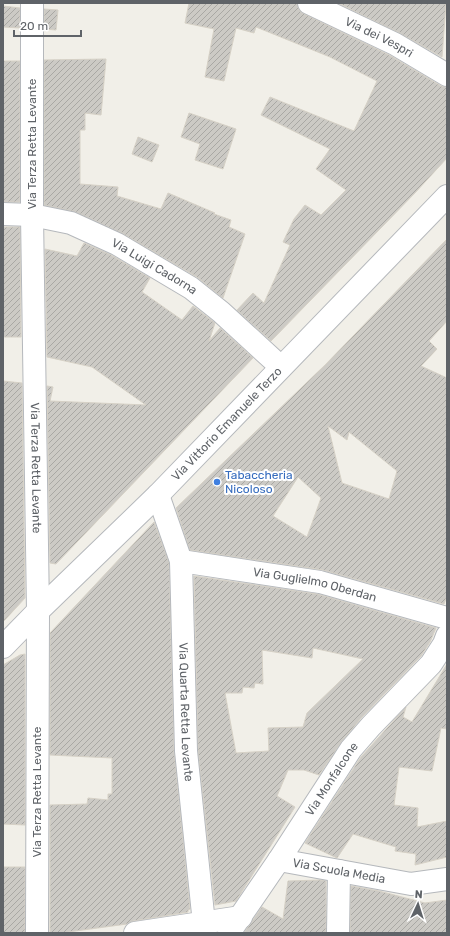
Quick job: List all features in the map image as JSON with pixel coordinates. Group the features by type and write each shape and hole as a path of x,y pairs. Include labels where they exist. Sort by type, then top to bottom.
{"street":[{"name":"Via Terza Retta Levante","path":"32,3 32,215 38,610 36,933"},
{"name":"Via dei Vespri","path":"309,3 395,44 447,75"},
{"name":"Via Vittorio Emanuele Terzo","path":"3,647 38,610 158,495 447,197"},
{"name":"Via Luigi Cadorna","path":"3,214 32,215 71,223 117,244 191,288 221,312 281,367"},
{"name":"Via Quarta Retta Levante","path":"158,495 181,561 186,751 204,927"},
{"name":"Via Guglielmo Oberdan","path":"181,561 320,582 447,618"},
{"name":"Via Monfalcone","path":"235,925 351,750 371,726 431,664 444,644 447,636"},
{"name":"Via Scuola Media","path":"279,860 411,884 447,879"},
{"path":"338,933 339,871"},
{"path":"135,933 235,925"}],"building":[{"path":"189,3 297,3 299,10 304,14 389,55 441,86 447,87 447,158 271,341 237,310 253,293 264,303 290,245 283,242 294,219 305,205 321,215 346,190 316,169 330,149 261,115 270,97 354,131 377,81 330,57 256,27 254,33 236,28 224,81 205,77 214,29 185,23"},
{"path":"338,3 446,3 442,57 400,33"},
{"path":"3,6 20,8 20,28 3,27"},
{"path":"44,9 58,10 56,30 44,29"},
{"path":"106,59 101,115 85,113 85,130 80,130 80,184 118,187 117,196 161,209 168,193 231,220 229,227 245,234 223,298 197,277 122,233 76,212 44,205 44,60"},
{"path":"3,61 20,61 20,202 3,202"},
{"path":"189,113 236,129 223,169 195,160 200,144 181,137"},
{"path":"138,137 159,145 152,162 132,154"},
{"path":"3,227 20,227 21,337 3,337"},
{"path":"447,239 447,321 429,341 437,349 421,366 447,378 447,596 444,604 323,570 190,550 176,508 325,365","holes":["328,426 347,440 349,432 397,471 389,499 342,483","298,477 321,498 307,537 273,516"]},
{"path":"84,243 111,255 150,278 142,292 182,320 193,306 215,323 209,341 220,328 253,358 56,564 50,563 47,386 53,387 50,401 146,405 92,367 47,357 45,249 77,256"},
{"path":"3,381 22,383 25,598 3,622"},
{"path":"154,522 169,563 174,751 190,909 188,912 133,921 127,924 61,933 50,933 50,805 87,804 88,798 108,800 108,794 112,794 112,758 50,755 50,633"},
{"path":"194,576 317,594 436,628 430,642 421,656 362,717 342,741 319,775 304,770 288,770 277,796 295,807 236,901 215,905 198,750","holes":["313,648 363,659 307,713 303,727 268,728 269,751 236,753 225,693 242,693 243,687 254,688 255,683 263,684 262,650 312,658"]},
{"path":"25,654 25,825 3,824 3,665 20,655"},
{"path":"447,664 447,729 441,728 432,771 399,767 394,805 418,808 417,827 447,821 447,857 415,865 416,854 395,851 396,847 353,834 337,858 305,843 361,757 406,707 403,717 412,722"},
{"path":"3,867 25,867 25,933 3,933"},
{"path":"288,881 326,881 326,933 244,933 262,907 283,919"},
{"path":"351,886 379,891 425,903 447,900 447,933 350,933"}],"place":[{"name":"Tabaccheria Nicoloso","path":"217,482"}]}
